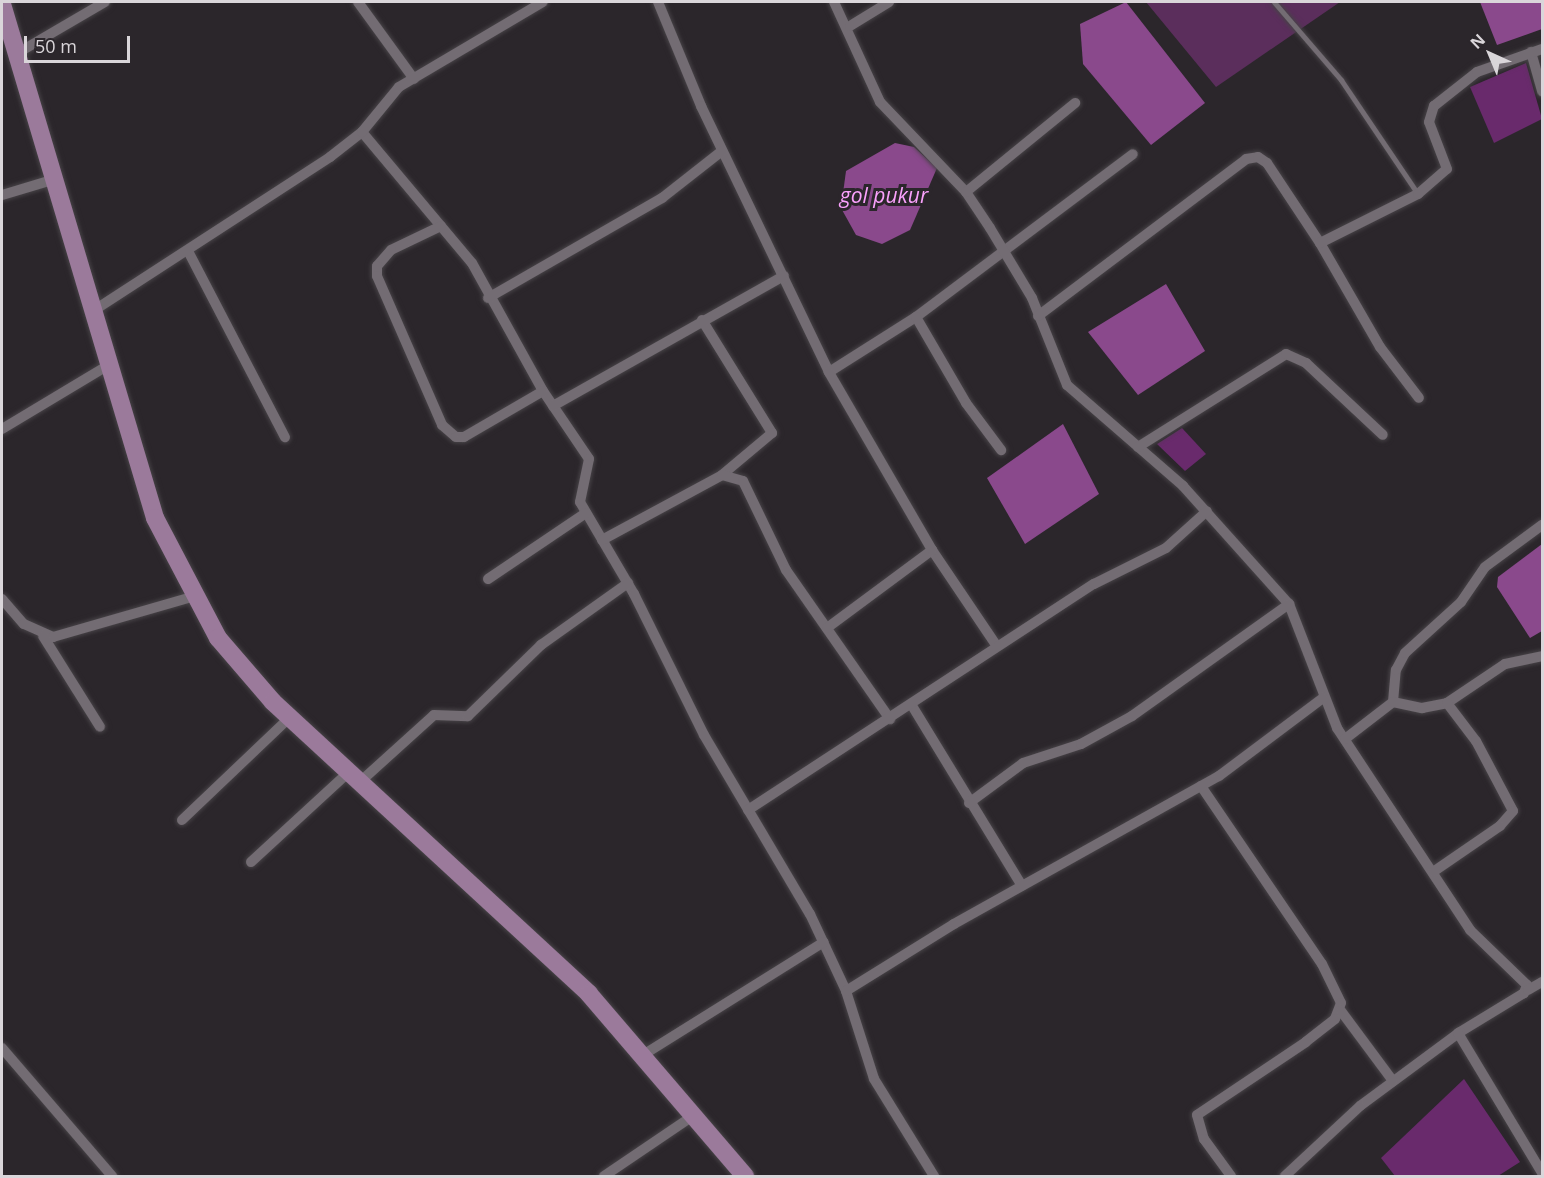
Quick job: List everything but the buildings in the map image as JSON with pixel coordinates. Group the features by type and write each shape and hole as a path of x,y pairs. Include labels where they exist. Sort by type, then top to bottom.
{"main road":[{"path":"2,4 107,366 155,518 195,596 242,669 290,717 589,994 745,1176"}],"street":[{"path":"16,54 105,2"},
{"path":"358,2 414,79"},
{"path":"93,312 188,251 362,132 388,96 543,2"},
{"path":"658,2 722,151 829,372 932,550 996,645"},
{"path":"834,2 850,26 880,102 966,192 1038,316 1067,384 1207,511 1289,604 1323,698 1345,739 1470,930 1528,990"},
{"path":"850,26 889,2"},
{"path":"1320,243 1418,194 1447,170 1429,122 1430,110 1477,72 1537,50 1542,91"},
{"path":"966,192 1075,103"},
{"path":"362,132 472,263 488,298 543,391 589,459 579,491 586,513 628,583 686,701 824,942 846,991 874,1078 934,1176"},
{"path":"488,298 647,208 722,151"},
{"path":"829,372 916,317 1133,154"},
{"path":"1038,316 1246,159 1258,157 1267,163 1320,243 1380,347 1419,398"},
{"path":"2,195 52,180"},
{"path":"441,226 391,250 377,266 377,276 442,425 464,437 543,391"},
{"path":"188,251 285,438"},
{"path":"553,406 702,320 784,276"},
{"path":"916,317 966,403 1002,450"},
{"path":"602,540 722,476 772,433 702,320"},
{"path":"1138,447 1286,354 1306,363 1383,435"},
{"path":"2,429 107,366"},
{"path":"722,476 734,475 750,489 776,552 890,719"},
{"path":"748,810 890,719 996,645 1105,577 1166,548 1207,511"},
{"path":"488,579 586,513"},
{"path":"1345,739 1393,702 1396,670 1405,653 1461,602 1485,567 1542,525"},
{"path":"827,628 932,550"},
{"path":"251,861 434,715 468,716 541,645 628,583"},
{"path":"43,636 75,634 195,596"},
{"path":"2,599 43,636 100,728"},
{"path":"969,802 1023,763 1082,744 1132,716 1289,604"},
{"path":"1393,702 1422,708 1447,703 1504,664 1542,656"},
{"path":"846,991 1022,886 1201,786 1323,698"},
{"path":"1433,872 1500,826 1513,811 1497,772 1447,703"},
{"path":"911,704 1022,886"},
{"path":"182,820 290,717"},
{"path":"1201,786 1322,964 1341,1011 1393,1081"},
{"path":"643,1055 824,942"},
{"path":"1285,1176 1393,1081 1458,1033 1542,982"},
{"path":"1231,1176 1204,1139 1197,1116 1341,1011"},
{"path":"1458,1033 1542,1173"},
{"path":"2,1048 111,1176"},
{"path":"604,1176 694,1115"}],"lane":[{"path":"1274,2 1341,80 1418,194"}],"shaded area":[{"path":"1146,2 1340,2 1216,87"}],"water":[{"path":"1126,2 1205,103 1151,145 1083,64 1080,24"},
{"path":"1480,2 1542,2 1542,29 1497,45"},
{"name":"gol pukur","path":"895,143 914,147 937,168 910,230 882,244 856,235 841,208 846,171"},
{"path":"1166,284 1205,351 1138,395 1088,332"},
{"path":"1063,424 1099,494 1025,544 987,478"},
{"path":"1542,544 1542,631 1530,638 1497,587 1498,577"}]}
